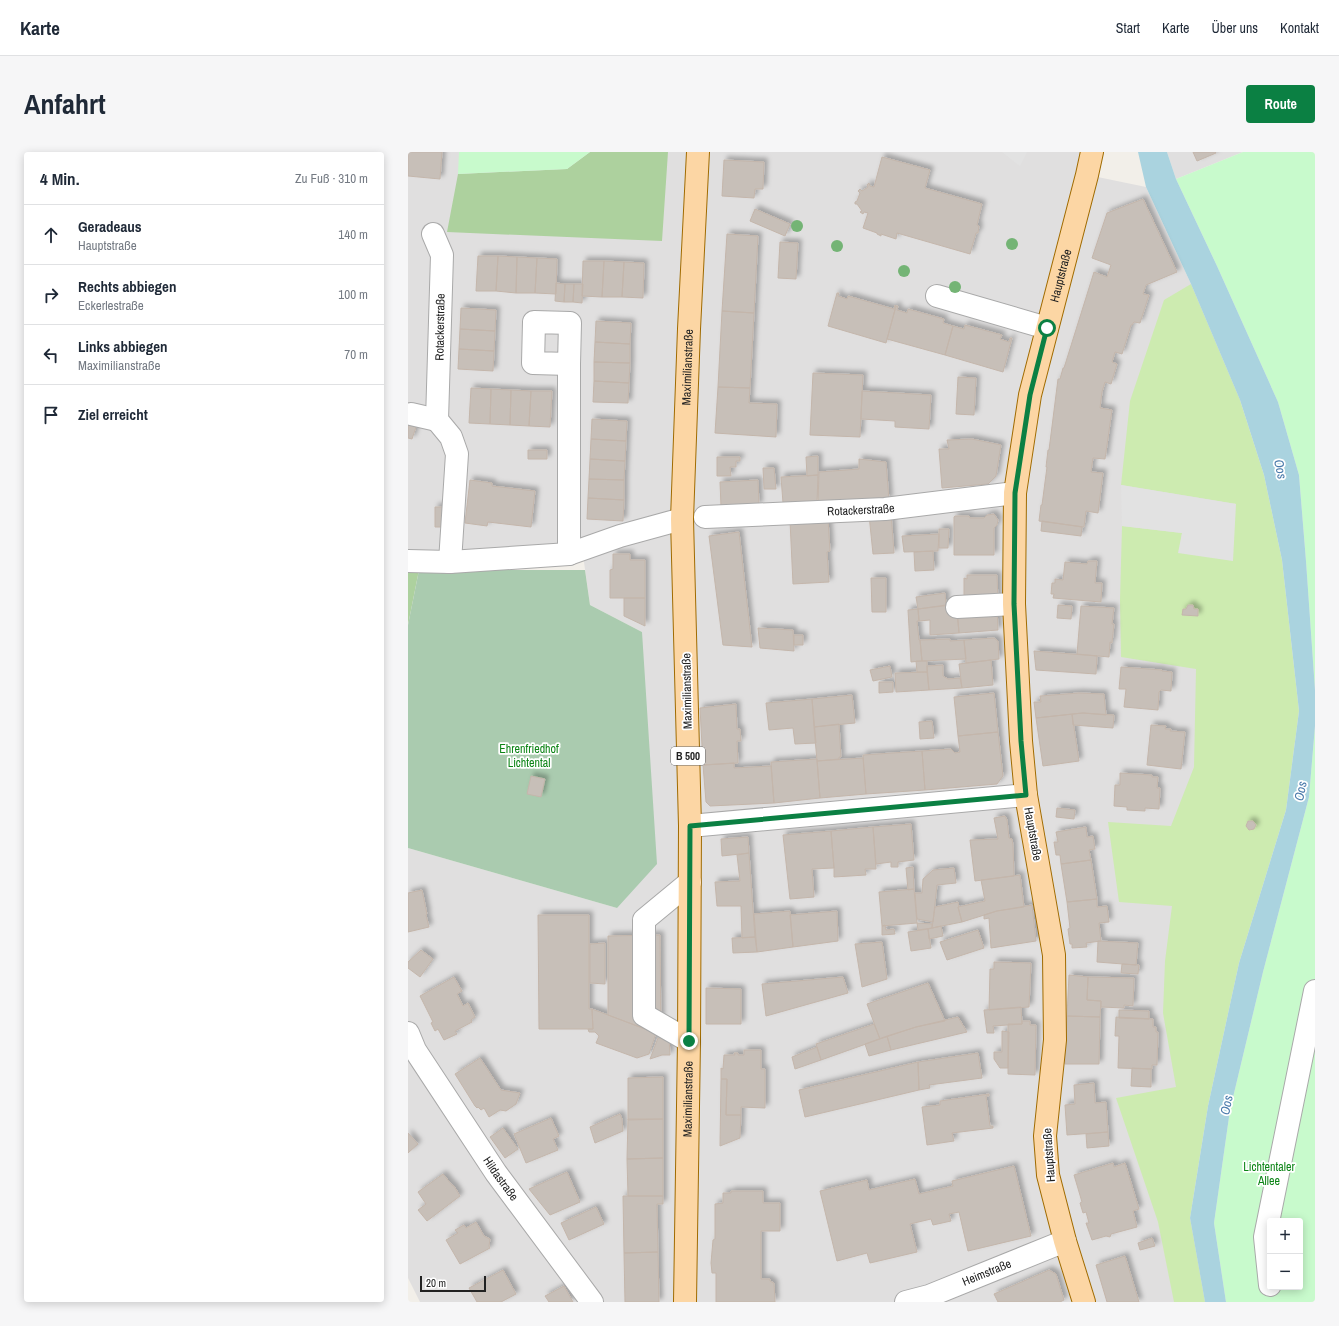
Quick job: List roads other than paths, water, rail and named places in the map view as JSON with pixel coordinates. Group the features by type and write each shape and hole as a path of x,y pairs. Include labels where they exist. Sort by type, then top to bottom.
{"main road":[{"name":"Maximilianstraße","path":"685,1302 689,1041 690,826 682,519 689,329 698,152"},
{"name":"Hauptstraße","path":"1084,1302 1065,1241 1048,1175 1045,1136 1055,1040 1054,955 1026,795 1021,741 1014,604 1015,493 1030,395 1092,152"}],"street":[{"name":"Rotackerstraße","path":"433,234 442,255 438,420"},
{"path":"937,296 1047,328"},
{"path":"568,554 569,364"},
{"path":"411,414 438,420 451,437 457,454 450,562"},
{"name":"Rotackerstraße","path":"705,517 885,508 1015,493"},
{"path":"408,561 450,562 568,554 620,536 682,519"},
{"path":"957,607 1014,604"},
{"path":"690,826 1026,795"},
{"path":"689,1041 644,1015 644,920 690,882"},
{"path":"1267,1257 1265,1237 1315,990"},
{"name":"Hildastraße","path":"410,1046 496,1173 592,1302"},
{"name":"Heimstraße","path":"906,1302 929,1296 1065,1241"},
{"path":"1271,1290 1273,1302"}],"water":[{"name":"Oos","path":"1138,152 1167,152 1176,179 1278,402 1299,475 1306,561 1315,690 1315,726 1309,797 1263,972 1230,1110 1214,1223 1226,1302 1205,1302 1190,1218 1208,1106 1239,963 1286,810 1299,711 1282,560 1264,475 1240,400 1191,284 1146,187"}],"park label":[{"name":"Ehrenfriedhof Lichtental","path":"529,756"},
{"name":"Lichtentaler Allee","path":"1269,1174"}]}
